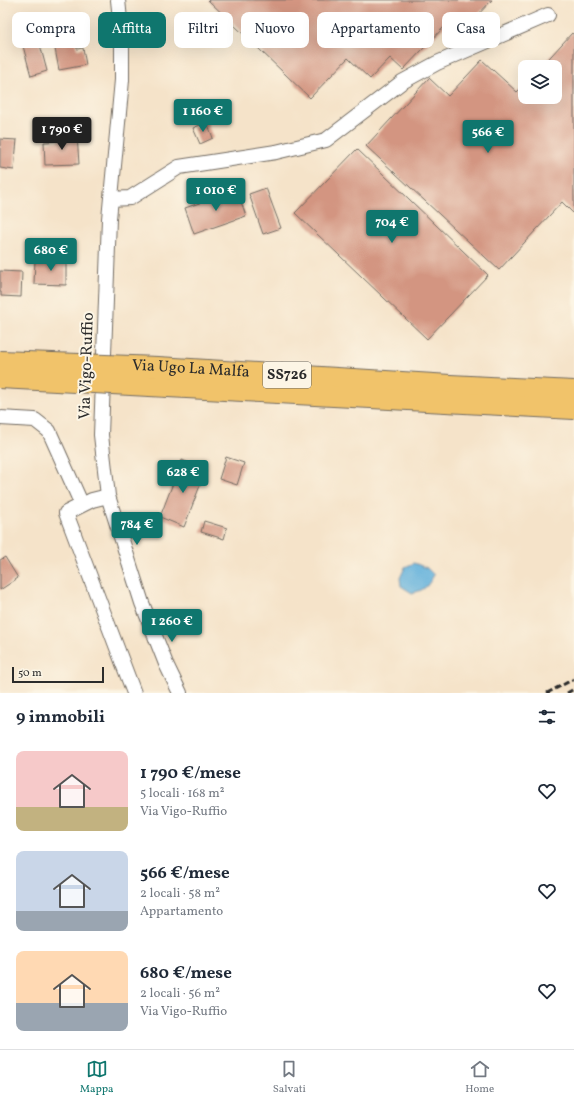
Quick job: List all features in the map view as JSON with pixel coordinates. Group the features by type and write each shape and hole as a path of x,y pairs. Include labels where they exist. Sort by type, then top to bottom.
{"highway":[{"name":"Via Ugo La Malfa","path":"0,361 158,367 574,391"},
{"name":"Via Ugo La Malfa","path":"0,378 574,409"}],"street":[{"name":"Via Vigo-Ruffio","path":"118,0 122,40 122,80 111,199 101,435 108,496 142,604 166,664 180,693"},
{"path":"111,199 130,198 180,167 276,152 326,140 402,82 437,63 548,15"},
{"path":"0,418 35,420 49,431 82,505"},
{"path":"108,496 92,500 66,514 134,693"}],"water":[{"path":"414,563 427,568 434,575 425,587 420,591 412,593 401,586 400,578 405,567"}],"building":[{"path":"208,0 492,0 481,12 442,12 442,29 434,37 434,12 317,12 317,48 424,48 403,70 390,58 370,79 348,58 310,98 258,48 309,48 309,12 241,12 241,32 233,24 233,12 220,12"},
{"path":"572,33 574,35 574,214 562,202 499,270 366,146 429,78 448,96 482,60 517,92 518,91 518,104 562,104 562,60 547,60"},
{"path":"24,48 41,48 47,71 31,76"},
{"path":"55,48 83,48 86,65 59,70"},
{"path":"207,122 213,138 200,144 193,128"},
{"path":"59,135 77,135 79,164 45,165 44,142 59,141"},
{"path":"0,139 17,140 14,170 0,168"},
{"path":"357,149 488,275 427,339 295,213"},
{"path":"266,188 281,228 263,234 249,194"},
{"path":"237,190 246,216 194,234 185,208"},
{"path":"47,258 66,259 66,285 34,284 35,260 47,261"},
{"path":"0,271 22,272 21,297 1,296"},
{"path":"226,457 244,463 237,485 219,479"},
{"path":"182,460 206,470 184,527 160,517"},
{"path":"204,521 227,528 224,539 201,532"},
{"path":"5,557 18,578 0,590 0,560"}],"railway":[{"path":"547,693 574,679"},
{"path":"567,693 574,689"}]}
